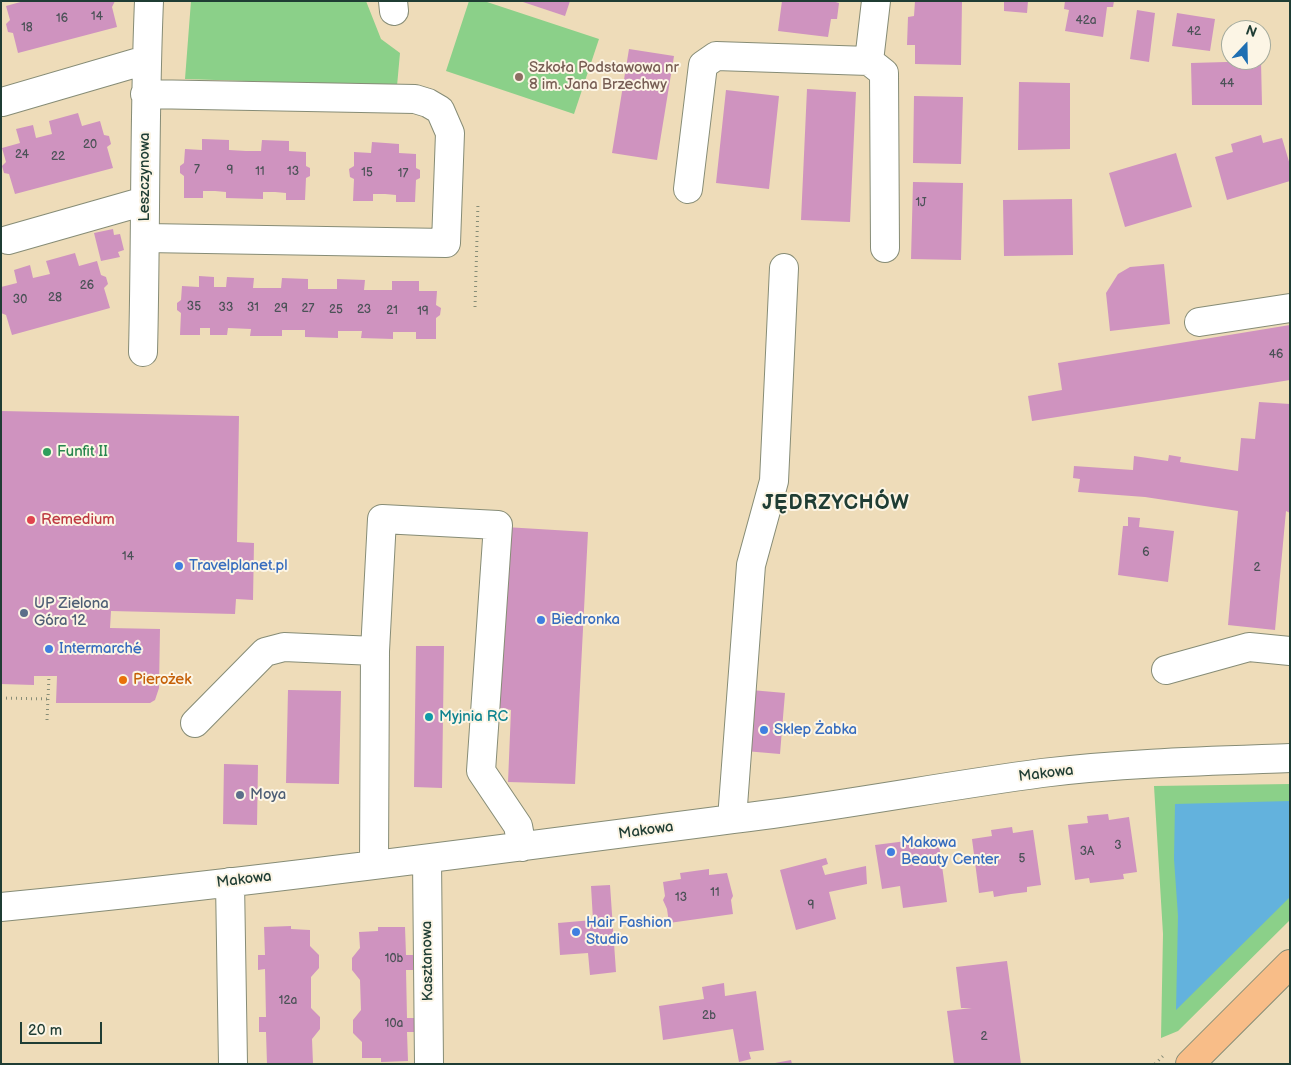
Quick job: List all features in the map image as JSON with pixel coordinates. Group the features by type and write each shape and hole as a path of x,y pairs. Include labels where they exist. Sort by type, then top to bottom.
{"main road":[{"path":"1190,1064 1290,964"}],"street":[{"name":"Leszczynowa","path":"143,352 146,238 145,94 149,1"},
{"path":"869,60 876,1"},
{"path":"688,189 703,66 716,56 869,60 884,73 885,248"},
{"path":"2,102 146,60"},
{"path":"145,94 415,99 428,103 440,110 450,133 446,243 146,238"},
{"path":"8,240 146,201"},
{"path":"732,819 751,565 774,481 784,268"},
{"path":"1198,322 1290,308"},
{"path":"374,864 375,651 382,520 498,525 481,770 518,826 522,847"},
{"path":"195,723 265,652 284,647 375,651"},
{"path":"1166,670 1249,647 1290,651"},
{"name":"Makowa","path":"1,907 140,894 522,847 854,803 1045,773 1155,763 1290,758"},
{"name":"Kasztanowa","path":"427,859 429,1064"},
{"path":"230,882 233,1064"}],"path":[{"path":"48,720 49,676"},
{"path":"1,698 48,699"}],"green space":[{"path":"191,1 366,1 381,39 400,53 397,86 185,79"},
{"path":"469,1 484,1 599,39 574,114 446,71"},
{"path":"1290,784 1290,920 1178,1031 1161,1038 1163,934 1154,786"}],"water":[{"path":"1290,801 1290,897 1176,1010 1178,916 1174,859 1175,804"}],"building":[{"path":"24,1 115,1 112,7 117,27 18,53 13,33 8,32 6,24 10,20 6,6"},
{"name":"Szkoła Podstawowa nr 8 im. Jana Brzechwy","path":"520,1 570,1 565,16"},
{"path":"782,1 832,1 839,3 837,19 831,19 828,37 778,31"},
{"path":"915,1 962,1 961,65 915,64 915,45 907,45 908,17 914,16"},
{"path":"1004,1 1028,1 1027,13 1004,11"},
{"path":"1065,1 1114,1 1113,7 1107,7 1103,37 1065,31 1069,10 1064,9"},
{"path":"1137,10 1155,13 1149,62 1130,59"},
{"path":"1177,13 1215,19 1210,51 1172,46"},
{"path":"629,49 674,56 657,160 612,153"},
{"path":"1221,62 1221,70 1261,70 1262,105 1192,105 1191,63"},
{"path":"1019,82 1070,83 1070,149 1018,150"},
{"path":"807,89 856,92 850,222 801,220"},
{"path":"726,90 779,96 769,189 716,183"},
{"path":"914,96 963,97 961,164 913,163"},
{"path":"78,113 82,126 100,121 104,135 109,136 111,144 107,147 113,168 15,194 9,174 4,173 2,166 6,162 2,148 20,143 16,129 33,125 36,138 52,134 49,121"},
{"path":"1261,135 1263,143 1282,138 1290,165 1290,181 1227,200 1215,157 1233,152 1231,144"},
{"path":"202,139 229,140 229,150 246,151 261,151 262,140 289,141 289,151 306,152 306,166 310,168 310,176 306,178 305,200 286,200 286,193 275,192 263,192 263,199 226,198 226,192 215,191 203,191 203,198 184,198 184,176 180,173 180,166 184,163 185,149 202,150"},
{"path":"372,142 399,144 399,153 416,154 416,168 420,170 420,178 416,180 415,202 396,202 396,195 385,194 373,194 373,201 353,201 354,179 350,177 349,169 354,166 354,152 371,153"},
{"path":"1176,153 1192,207 1125,227 1109,173"},
{"path":"913,182 963,183 961,260 911,259"},
{"path":"1072,199 1073,255 1004,256 1003,200"},
{"path":"113,229 114,235 120,234 124,250 118,252 120,257 101,261 94,233"},
{"path":"75,253 79,266 97,261 101,275 106,277 108,284 104,288 110,308 12,335 6,315 1,313 1,287 17,283 14,270 30,265 33,278 50,274 46,261"},
{"path":"1164,264 1170,324 1110,331 1106,293 1118,274 1130,267"},
{"path":"199,276 214,277 214,287 226,287 227,277 254,278 253,288 281,288 282,278 308,279 308,289 337,289 337,279 365,280 364,290 392,290 392,281 419,281 419,291 437,291 436,305 441,308 440,315 436,318 436,339 416,339 416,332 393,332 393,339 361,338 362,331 338,331 338,338 305,337 305,330 282,330 282,336 250,336 251,329 228,328 227,335 210,335 210,328 200,328 200,335 180,335 181,313 177,310 177,303 181,300 182,286 199,287"},
{"path":"1290,325 1290,380 1032,421 1028,396 1062,390 1058,363"},
{"path":"1259,402 1290,404 1290,513 1286,511 1275,630 1228,625 1238,511 1145,497 1078,492 1080,479 1073,478 1074,466 1133,470 1134,456 1168,461 1169,455 1181,457 1180,462 1238,471 1241,438 1255,439"},
{"path":"1,411 239,416 237,542 254,543 253,600 236,599 235,614 111,611 110,628 160,629 159,688 155,700 150,703 56,703 57,676 34,676 34,685 1,684"},
{"path":"1128,517 1140,518 1139,527 1174,531 1168,582 1118,575 1123,526 1128,526"},
{"name":"Biedronka","path":"505,527 588,532 575,784 508,782 511,710 494,707"},
{"name":"Myjnia RC","path":"416,646 444,646 442,788 414,787"},
{"path":"288,690 341,691 339,784 286,783"},
{"path":"751,690 785,693 780,754 745,751"},
{"name":"Moya","path":"224,764 258,765 257,825 223,824"},
{"path":"1108,814 1109,820 1129,817 1137,872 1123,874 1124,879 1090,883 1089,878 1075,880 1068,825 1088,823 1087,816"},
{"path":"1012,827 1013,833 1033,830 1041,885 1027,887 1027,892 994,897 993,891 979,893 972,839 992,836 991,830"},
{"path":"938,837 947,902 903,908 900,886 882,889 875,845"},
{"path":"826,858 828,864 822,866 825,875 866,866 867,884 829,892 836,919 796,930 780,870"},
{"path":"709,869 709,875 727,873 733,896 731,900 733,914 669,923 667,909 663,900 665,896 663,882 681,879 680,873"},
{"path":"610,885 616,972 590,975 588,953 560,955 558,923 593,920 591,886"},
{"path":"291,926 291,929 310,930 310,946 319,955 319,968 311,977 311,1008 320,1017 320,1029 312,1039 313,1064 267,1064 266,1032 259,1032 259,1017 266,1017 265,969 258,970 258,955 265,955 264,927"},
{"path":"378,927 405,927 406,955 413,955 413,970 406,970 407,1018 414,1018 414,1032 407,1032 408,1061 381,1062 381,1058 362,1058 362,1042 353,1033 353,1020 361,1010 360,980 352,970 352,958 360,948 359,932 378,931"},
{"path":"1007,961 1021,1064 954,1064 947,1011 972,1008 961,1008 956,967"},
{"path":"724,983 725,996 756,991 764,1050 749,1052 751,1059 739,1062 733,1029 663,1040 659,1006 704,999 702,987"},
{"path":"791,1060 792,1064 775,1064 775,1063"}],"place":[{"name":"Szkoła Podstawowa nr 8 im. Jana Brzechwy","path":"519,77"},
{"name":"Funfit II","path":"47,452"},
{"name":"Remedium","path":"31,520"},
{"name":"Travelplanet.pl","path":"179,566"},
{"name":"UP Zielona Góra 12","path":"24,613"},
{"name":"Biedronka","path":"541,620"},
{"name":"Intermarché","path":"49,649"},
{"name":"Pierożek","path":"123,680"},
{"name":"Myjnia RC","path":"429,717"},
{"name":"Sklep Żabka","path":"764,730"},
{"name":"Moya","path":"240,795"},
{"name":"Makowa Beauty Center","path":"891,852"},
{"name":"Hair Fashion Studio","path":"576,932"}],"district":[{"name":"JĘDRZYCHÓW","path":"836,504"}]}
